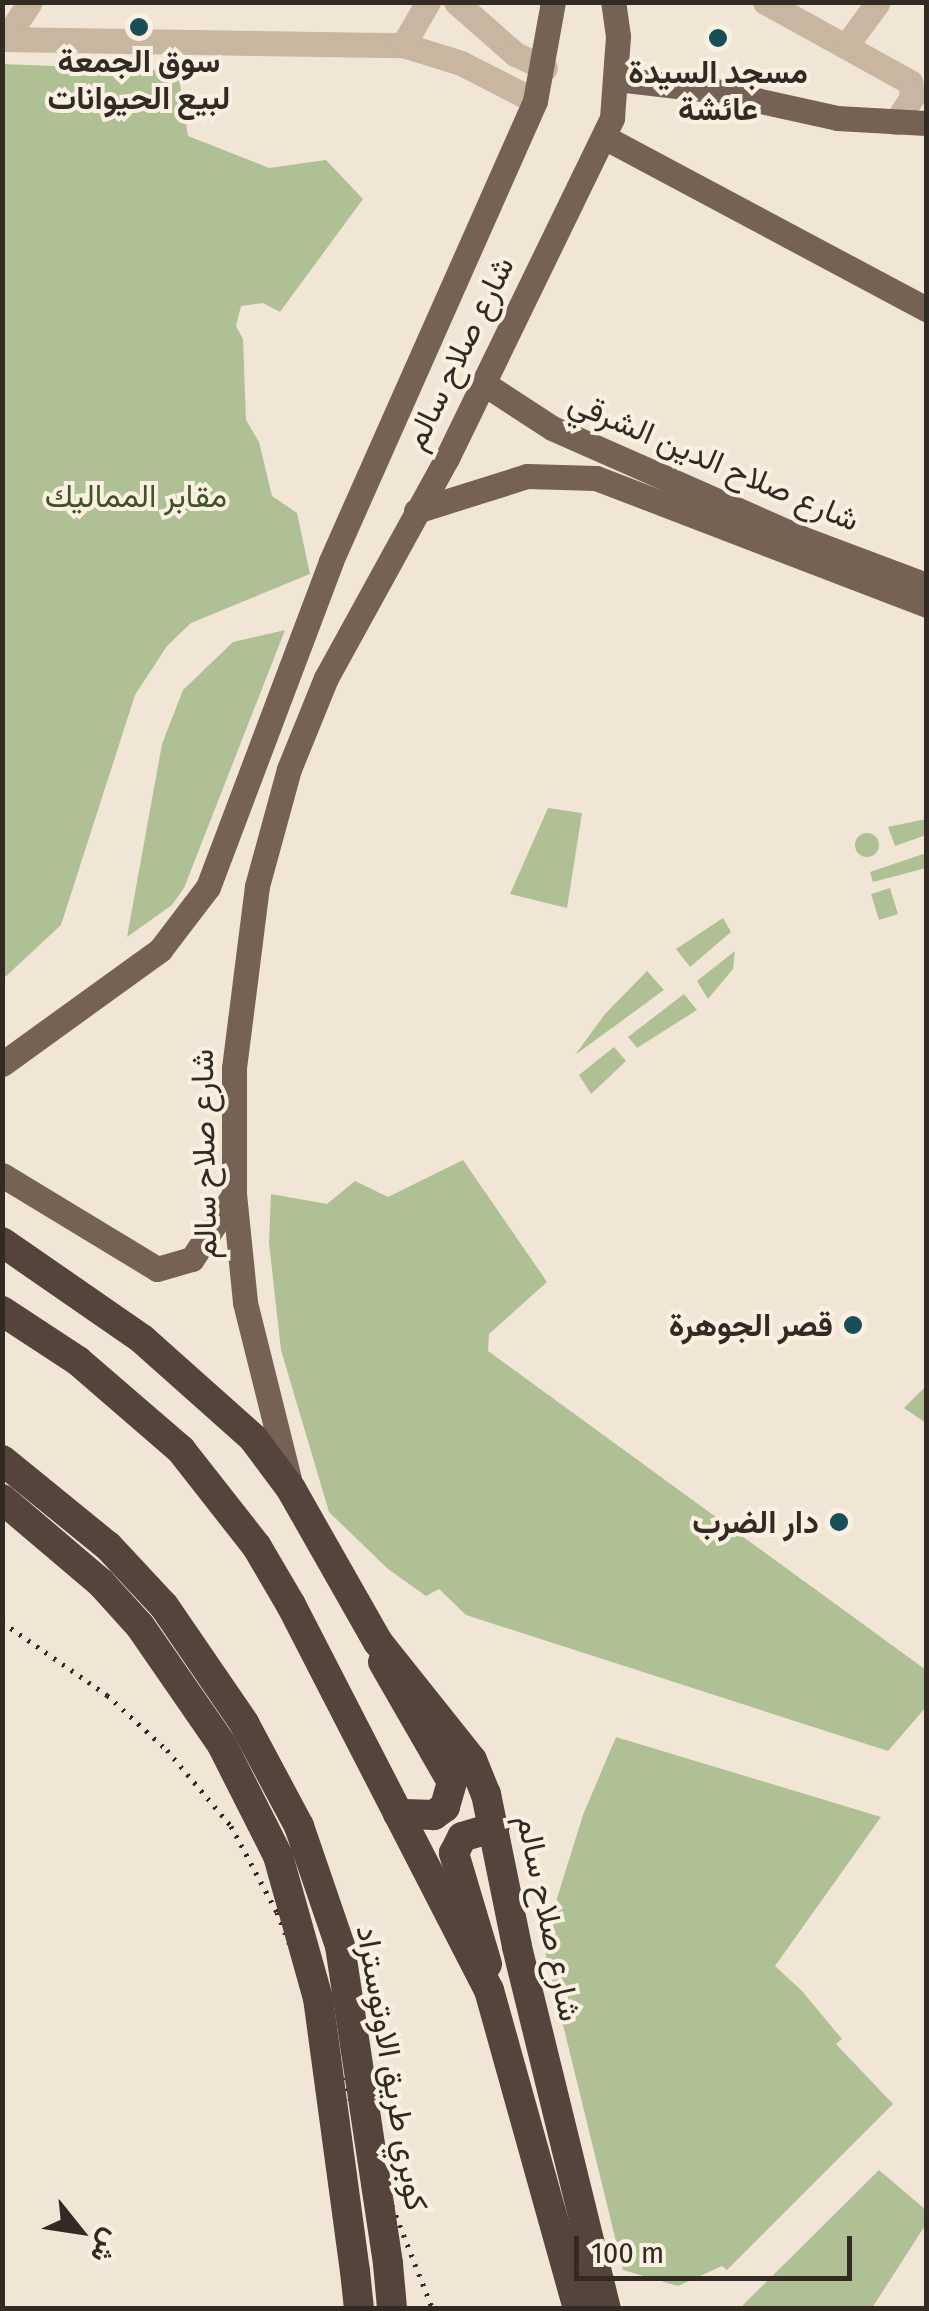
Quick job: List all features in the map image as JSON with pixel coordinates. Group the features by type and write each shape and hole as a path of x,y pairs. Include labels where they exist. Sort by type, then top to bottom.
{"highway":[{"path":"2,1242 194,1381 253,1438 291,1489"},
{"name":"شارع صلاح سالم","path":"2,1311 78,1361 146,1415 220,1496 291,1605 489,1990 578,2308"},
{"name":"كوبري طريق الاوتوستراد","path":"2,1460 108,1546 164,1606 244,1723 299,1826 340,1946 392,2308"},
{"name":"شارع صلاح سالم","path":"291,1489 378,1642 452,1728 486,1794 516,1947 606,2308"},
{"name":"كوبري طريق الاوتوستراد","path":"2,1499 101,1583 140,1626 222,1745 278,1856 321,2016 359,2308"},
{"path":"378,1642 396,1692 452,1782 445,1808 434,1815 398,1814"},
{"path":"489,1990 483,1940 454,1853 462,1837 494,1827"}],"main road":[{"name":"شارع صلاح سالم","path":"2,1064 160,950 208,887 331,561 535,101 545,68 553,2"},
{"name":"شارع صلاح سالم","path":"291,1489 259,1373 234,1194 237,1028 273,819 326,678 483,384 604,137 617,78 613,2"},
{"path":"617,78 837,118 926,123"},
{"path":"604,137 926,308"},
{"name":"شارع صلاح الدين الشرقي","path":"483,384 552,428 800,538 926,585"},
{"name":"شارع صلاح الدين الشرقي","path":"416,512 527,476 596,478 926,605"},
{"path":"2,1175 158,1269 192,1259 234,1194"}],"street":[{"path":"4,38 30,2"},
{"path":"403,45 428,2"},
{"path":"456,2 515,54 545,68"},
{"path":"765,2 846,46 920,79 896,122"},
{"path":"846,46 878,2"},
{"path":"4,38 403,45 461,63 535,101"},
{"path":"2,1331 78,1361"}],"green space":[{"name":"مقابر المماليك","path":"3,64 178,71 188,136 269,168 326,160 363,199 280,312 263,303 241,306 236,326 243,339 246,420 259,442 272,496 297,513 310,574 191,623 167,646 135,695 61,925 3,979"},
{"path":"285,630 184,888 172,905 127,937 162,744 183,690 233,642"},
{"path":"548,808 582,813 567,908 510,894"},
{"path":"926,819 926,835 895,846 888,827"},
{"path":"867,833 879,845 867,857 855,845"},
{"path":"926,853 926,868 873,882 870,872"},
{"path":"890,888 898,914 879,920 871,894"},
{"path":"723,918 731,932 690,967 676,949"},
{"path":"735,951 733,969 708,999 697,981"},
{"path":"647,971 664,990 575,1055 605,1014"},
{"path":"684,994 697,1010 637,1048 628,1037"},
{"path":"614,1047 626,1061 591,1094 579,1075"},
{"path":"463,1160 547,1282 489,1334 488,1351 926,1670 926,1707 888,1751 466,1615 439,1589 426,1596 388,1569 329,1512 281,1350 269,1243 271,1194 327,1204 355,1181 388,1197"},
{"path":"926,1386 926,1423 904,1408"},
{"path":"616,1737 881,1817 775,1966 842,2039 836,2044 893,2104 727,2270 722,2266 678,2286 623,2270 543,1943 583,1815"},
{"path":"879,2170 926,2210 926,2224 872,2308 740,2308"}],"railway":[{"path":"2,1622 107,1695 167,1750 231,1826 277,1912 432,2308"}],"place":[{"name":"سوق الجمعة لبيع الحيوانات","path":"139,27"},
{"name":"مسجد السيدة عائشة","path":"718,38"},
{"name":"قصر الجوهرة","path":"853,1325"},
{"name":"دار الضرب","path":"839,1522"}]}
